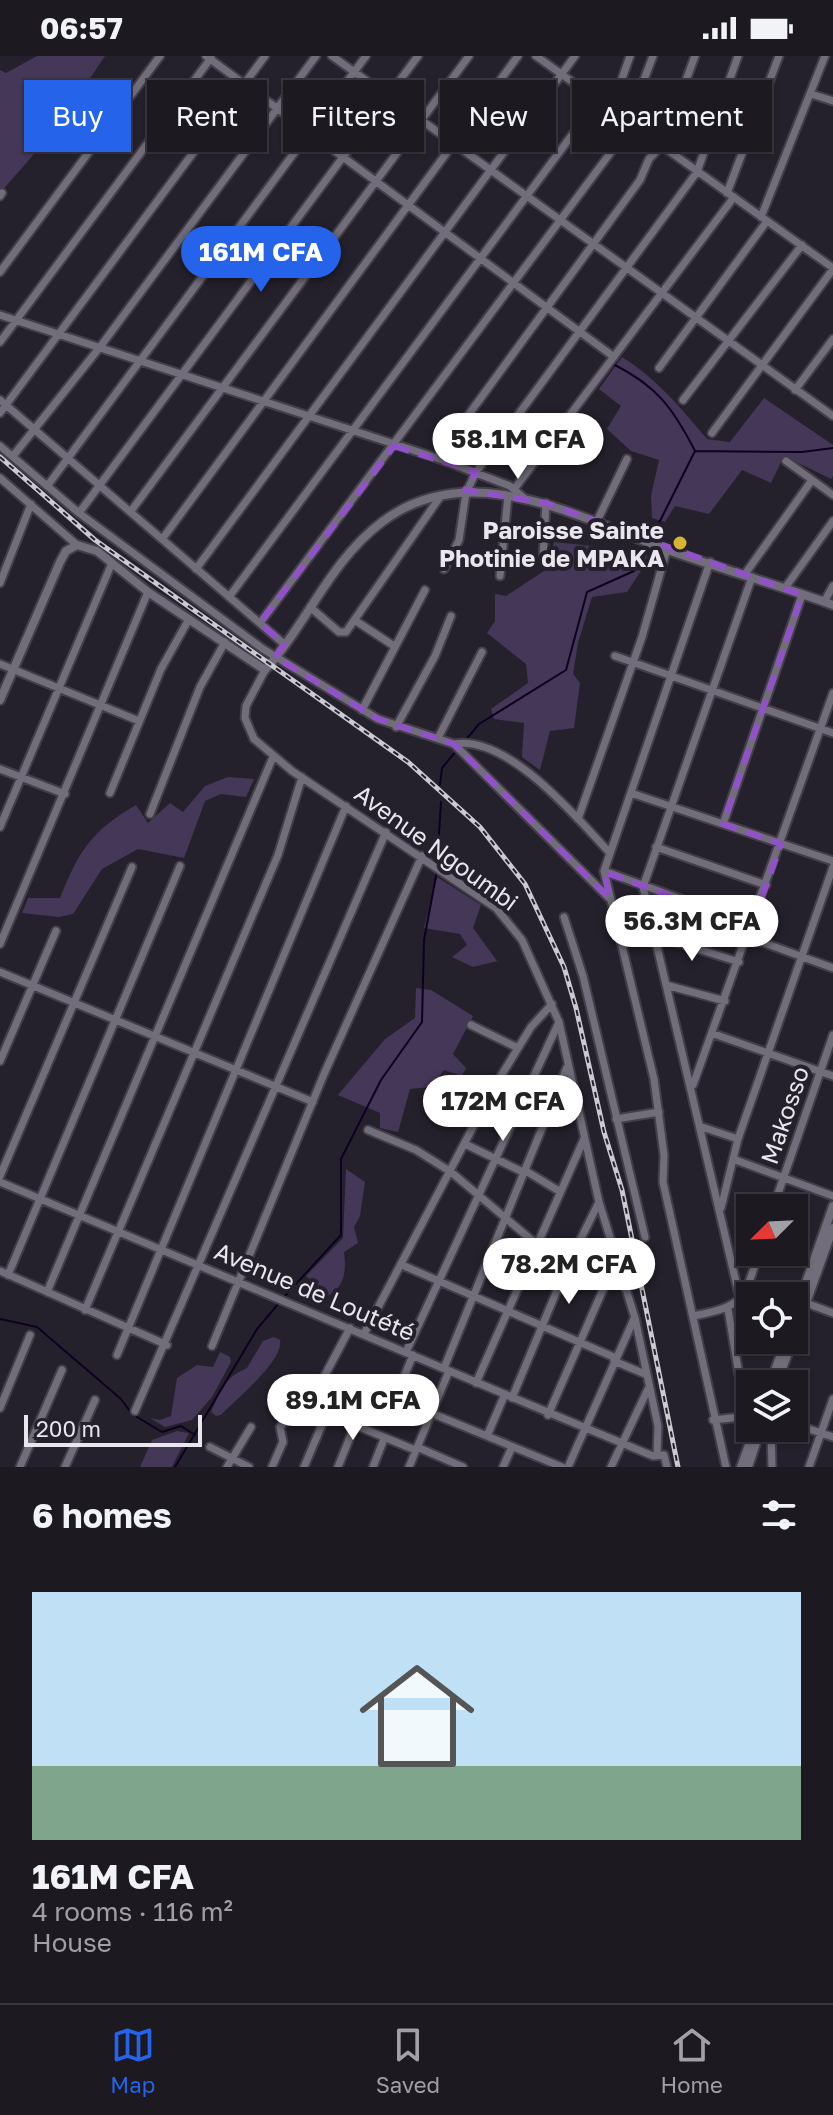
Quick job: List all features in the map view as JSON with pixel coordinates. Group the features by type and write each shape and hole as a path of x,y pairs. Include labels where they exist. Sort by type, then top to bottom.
{"street":[{"path":"0,272 160,56"},
{"path":"247,80 265,56"},
{"path":"13,456 37,431 316,56"},
{"path":"332,56 366,80"},
{"path":"349,80 366,56"},
{"path":"399,80 418,56"},
{"path":"424,117 469,56"},
{"path":"501,80 518,56"},
{"path":"196,569 575,56"},
{"path":"622,80 630,56"},
{"path":"644,80 653,56"},
{"path":"686,80 695,56"},
{"path":"444,569 459,540 466,493 476,472 697,172 738,56"},
{"path":"515,488 661,294 730,195 779,56"},
{"path":"659,368 764,219 825,56"},
{"path":"0,342 210,57 237,80"},
{"path":"540,57 572,81"},
{"path":"811,94 833,101"},
{"path":"267,103 283,116"},
{"path":"424,123 440,135"},
{"path":"229,597 572,135"},
{"path":"0,413 3,402 58,335 193,152"},
{"path":"48,485 296,152"},
{"path":"333,152 614,357"},
{"path":"79,513 345,152"},
{"path":"131,511 398,152"},
{"path":"163,538 449,152"},
{"path":"462,152 833,416"},
{"path":"260,623 611,152"},
{"path":"437,458 657,152"},
{"path":"671,152 833,269 712,433"},
{"path":"683,400 802,245"},
{"path":"0,315 437,458 515,488 525,499"},
{"path":"795,390 833,339"},
{"path":"3,402 284,644"},
{"path":"0,446 79,513 270,664"},
{"path":"596,523 627,459"},
{"path":"786,461 833,495"},
{"path":"0,478 77,545 97,551 148,592 225,642 396,727 454,744 471,743 509,759 578,819 609,852"},
{"path":"736,1282 643,887 748,576 812,480"},
{"path":"270,664 362,538 407,507 466,493 546,503 667,549 829,604 833,586"},
{"path":"500,576 508,496"},
{"path":"310,607 343,634 356,621 440,497"},
{"path":"543,558 546,503"},
{"path":"0,583 31,504"},
{"path":"785,588 833,521"},
{"path":"0,700 60,562 66,551 77,545"},
{"path":"578,819 667,549"},
{"path":"710,562 604,871 637,1002 659,1112 663,1182 713,1420 726,1467"},
{"path":"0,827 112,563"},
{"path":"362,710 425,590"},
{"path":"0,944 148,592"},
{"path":"723,824 802,595"},
{"path":"396,727 435,656 451,616"},
{"path":"110,793 139,721 189,619"},
{"path":"356,621 394,646"},
{"path":"150,814 200,687 225,642"},
{"path":"438,738 482,652"},
{"path":"615,656 833,733"},
{"path":"0,664 139,721"},
{"name":"Avenue Ngoumbi","path":"270,664 246,706 245,718 254,739 273,757 496,908 511,922 541,976 559,1022 599,1202 635,1318 658,1426 655,1456"},
{"path":"692,1088 714,1034 833,693"},
{"path":"454,744 610,899"},
{"path":"47,1292 78,1214 158,1038 273,757"},
{"path":"0,769 65,794"},
{"path":"85,1310 121,1232 278,855 302,777"},
{"path":"631,793 833,864 738,1139 720,1210"},
{"path":"117,1355 346,806"},
{"path":"135,1411 167,1345 274,1086 386,832"},
{"path":"656,847 766,885"},
{"path":"212,1346 313,1102 422,856"},
{"path":"167,1345 4,1273 180,866"},
{"path":"0,1179 132,867"},
{"path":"604,871 752,925"},
{"path":"564,917 583,976 645,1237"},
{"path":"0,1061 56,931"},
{"path":"654,935 739,962"},
{"path":"748,937 833,968"},
{"path":"0,972 313,1102"},
{"path":"666,985 725,1001"},
{"path":"364,1334 518,1048 543,1011 552,1004"},
{"path":"392,1406 439,1281 559,1022"},
{"path":"471,1025 518,1048"},
{"path":"714,1034 833,1076"},
{"name":"Makosso","path":"778,1194 833,1035"},
{"path":"409,1467 473,1296 568,1066"},
{"path":"616,1119 659,1112"},
{"path":"702,1127 738,1139"},
{"path":"368,1130 416,1150 451,1172 566,1269"},
{"path":"476,1383 585,1137"},
{"path":"465,1144 559,1191"},
{"path":"733,1159 833,1196"},
{"name":"Avenue de Loutété","path":"0,1179 38,1198 240,1281 548,1415 655,1456"},
{"path":"487,1436 543,1327 566,1269 599,1202"},
{"path":"807,1282 833,1206"},
{"path":"808,1283 833,1228"},
{"path":"548,1415 617,1259"},
{"path":"402,1265 580,1342 645,1374"},
{"path":"693,1316 728,1309 736,1302"},
{"path":"808,1304 833,1313"},
{"path":"728,1309 739,1370"},
{"path":"568,1467 635,1318"},
{"path":"272,1467 283,1442 280,1427 324,1377 350,1328"},
{"path":"0,1408 30,1335"},
{"path":"20,1467 62,1370"},
{"path":"324,1377 392,1406 487,1436 562,1467"},
{"path":"611,1467 648,1389"},
{"path":"338,1467 367,1395"},
{"path":"809,1467 833,1399"},
{"path":"65,1467 95,1400"},
{"path":"302,1403 384,1439 463,1467"},
{"path":"304,1467 327,1413"},
{"path":"713,1420 736,1417"},
{"path":"229,1464 251,1427"},
{"path":"808,1429 833,1437"},
{"path":"373,1467 384,1439"},
{"path":"741,1467 752,1442"},
{"path":"748,1467 754,1442"},
{"path":"771,1442 772,1467"},
{"path":"210,1447 229,1464 249,1467"},
{"path":"503,1467 512,1447"},
{"path":"649,1467 655,1456 664,1455 667,1467"}],"highlighted area":[{"path":"394,446 476,472 465,490 546,503 802,595 723,824 781,844 752,925 604,872 610,899 454,744 378,719 275,657 284,644 260,623"}],"shaded area":[{"path":"37,56 105,56 89,80 24,80 24,152 36,152 0,193 0,70 6,73"},
{"path":"622,357 657,384 707,439 730,442 764,398 833,445 833,476 831,479 784,456 771,483 742,470 709,514 675,506 665,522 652,518 651,496 659,460 631,451 607,429 621,406 599,389"},
{"path":"554,542 611,548 620,559 637,550 651,556 627,592 592,597 578,643 573,674 580,683 574,728 550,731 540,770 522,757 524,723 494,719 491,709 528,683 526,664 487,633 495,621 495,594 506,596 547,569"},
{"path":"228,777 254,779 246,797 221,794 205,801 184,858 138,849 102,869 73,914 59,917 22,913 28,898 60,898 88,844 108,824 136,805 148,823 170,803 183,812 205,786"},
{"path":"437,877 481,905 473,928 497,961 473,967 452,957 467,945 460,934 424,928"},
{"path":"416,988 431,990 473,1016 453,1054 466,1068 462,1076 444,1070 431,1087 410,1089 398,1132 380,1128 380,1113 338,1095 385,1039 415,1018"},
{"path":"346,1169 365,1182 360,1216 354,1227 358,1243 344,1252 344,1276 338,1288 318,1301 312,1294 315,1283 306,1276 343,1238"},
{"path":"274,1337 280,1340 279,1349 267,1369 221,1415 216,1416 211,1412 224,1385 247,1368 263,1341"},
{"path":"220,1352 230,1357 231,1362 212,1397 192,1420 165,1427 150,1418 160,1420 171,1416 177,1378 197,1365 213,1367"},
{"path":"177,1431 189,1433 172,1467 140,1467 152,1440"}],"waterway":[{"path":"613,364 641,381 662,400 695,451"},
{"path":"650,541 695,451 802,452 833,448"},
{"path":"464,742 479,724 566,670 587,592 634,571 647,547"},
{"path":"440,785 442,768 457,750"},
{"path":"437,865 441,802"},
{"path":"283,1298 341,1235 341,1159 381,1080 422,1022 424,940 437,871"},
{"path":"175,1467 257,1329 279,1303"},
{"path":"0,1319 37,1327 121,1399 132,1414 162,1432 181,1426 195,1435"}],"railway":[{"path":"0,457 95,540 408,762 480,827 525,884 564,967 576,1008 604,1132 622,1190 678,1467"}],"place":[{"name":"Paroisse Sainte Photinie de MPAKA","path":"680,543"}]}
